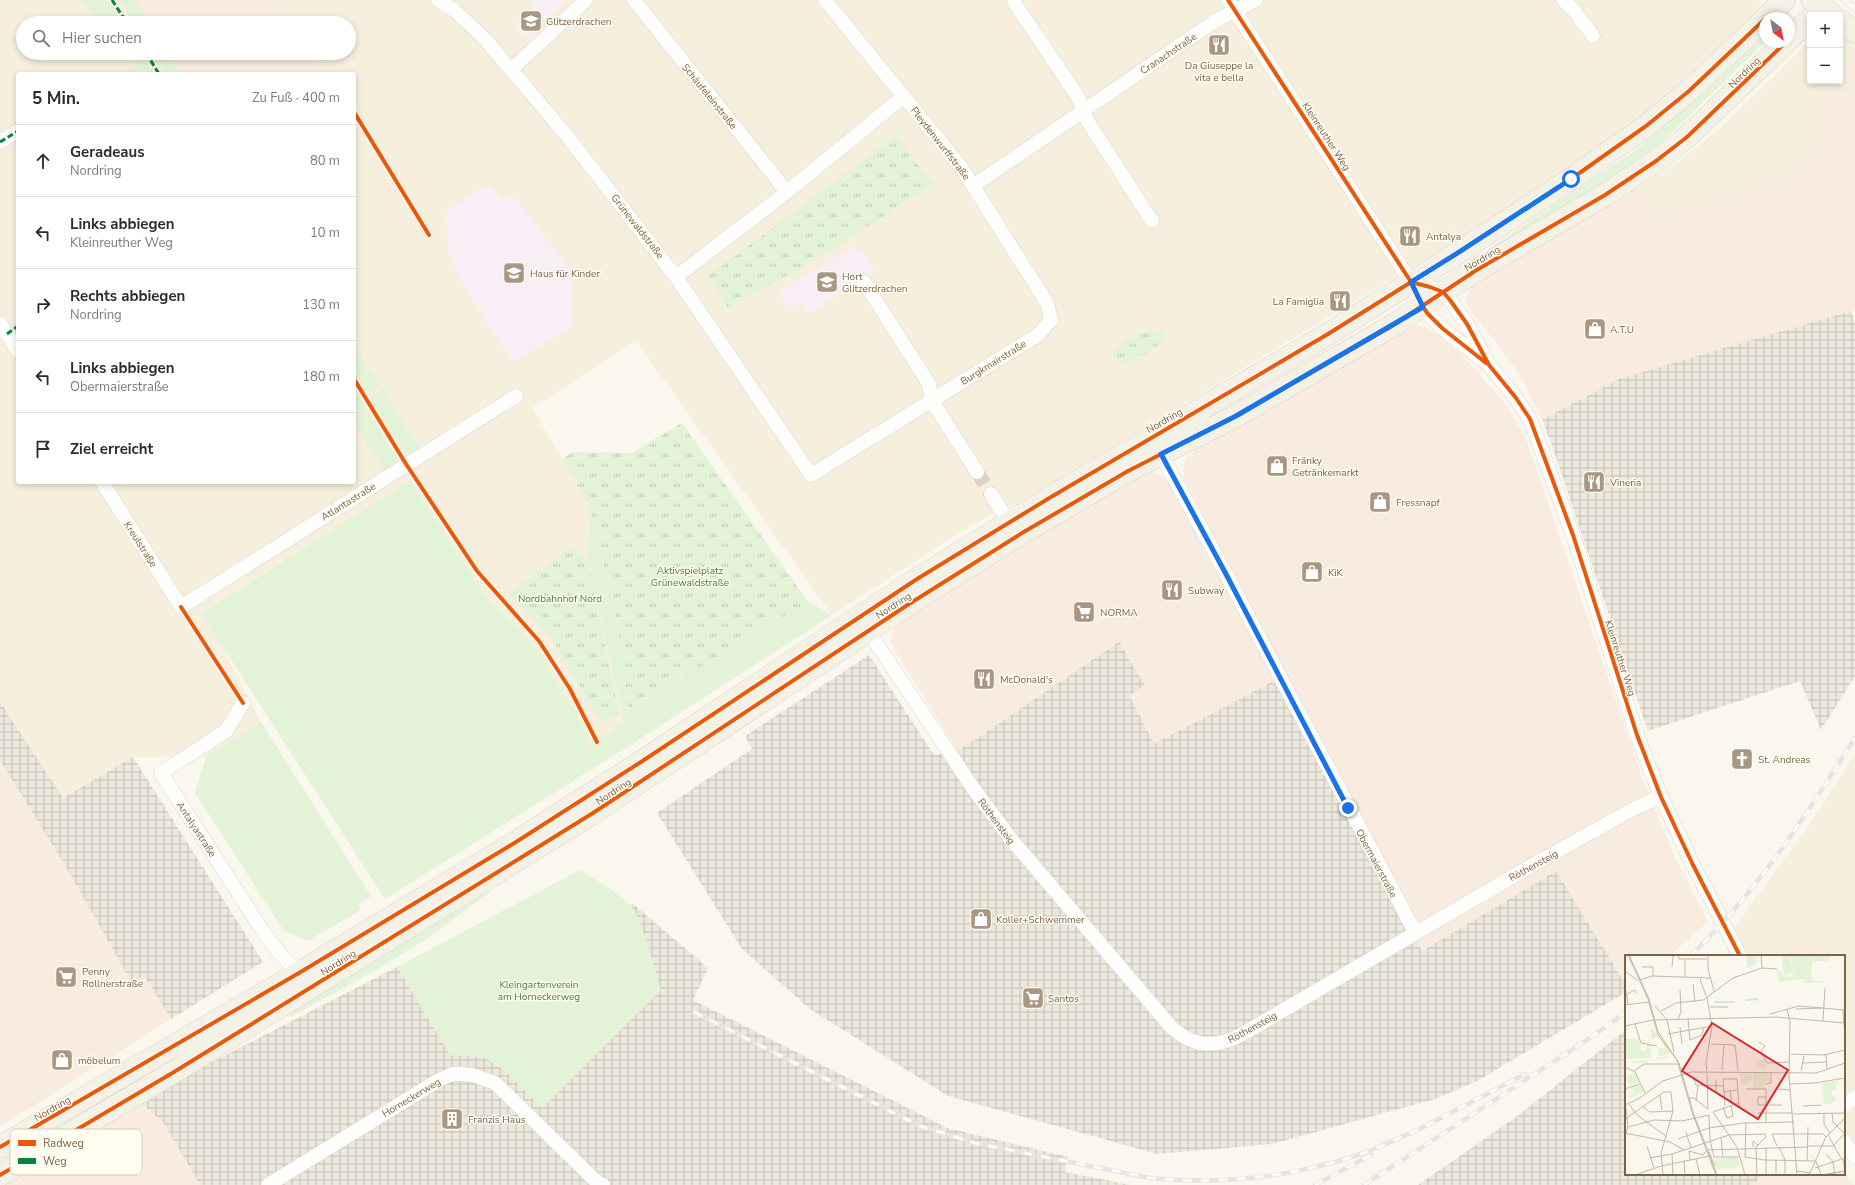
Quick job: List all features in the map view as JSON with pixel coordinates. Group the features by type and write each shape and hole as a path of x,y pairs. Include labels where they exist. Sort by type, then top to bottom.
{"main road":[{"name":"Nordring","path":"1771,12 1784,0"},
{"path":"1795,33 1820,9"},
{"path":"1843,23 1855,32"},
{"name":"Nordring","path":"31,1129 299,973 579,802 858,617 1008,522 1321,338 1456,254 1571,179 1646,126 1689,91 1759,24"},
{"name":"Nordring","path":"77,1129 201,1055 593,813 868,630 1022,533 1128,471 1236,416 1423,307 1443,292 1475,272 1586,207 1656,161 1700,125 1780,48"},
{"name":"Nordring","path":"0,1147 10,1141"},
{"name":"Nordring","path":"0,1175 10,1169"}],"street":[{"name":"Grünewaldstraße","path":"438,0 459,14 484,38 512,68 573,144 676,277 811,475"},
{"path":"512,68 586,0"},
{"name":"Schäufeleinstraße","path":"634,0 787,192"},
{"name":"Pleydenwurffstraße","path":"824,0 961,167 1047,303 1051,320"},
{"name":"Cranachstraße","path":"973,186 1215,21 1232,5 1256,0"},
{"path":"1563,0 1573,9 1593,36"},
{"path":"1014,2 1078,97 1088,122 1152,221"},
{"name":"Kleinreuther Weg","path":"1232,5 1411,282 1423,307 1442,328 1489,366 1516,398 1530,419 1538,437 1573,535 1637,735 1661,797 1693,865 1739,955"},
{"path":"676,277 787,192 904,96"},
{"path":"0,142 16,132"},
{"path":"864,282 929,384 932,401 977,472"},
{"path":"1411,282 1430,286 1443,292"},
{"name":"Kleinreuther Weg","path":"1443,292 1467,324 1489,366"},
{"name":"Burgkmairstraße","path":"811,475 1038,335 1051,320"},
{"path":"6,330 16,348"},
{"name":"Atlantastraße","path":"181,607 516,396"},
{"name":"Obermaierstraße","path":"1161,454 1415,932"},
{"name":"Kreulstraße","path":"103,484 181,607"},
{"path":"991,494 1008,522"},
{"name":"Röthensteig","path":"868,630 969,782 1010,838 1168,1023 1179,1034 1207,1045 1223,1043 1239,1036 1415,932 1635,808 1661,797"},
{"name":"Antalyastraße","path":"243,703 226,731 161,773 262,930 280,954 299,973"},
{"name":"Horneckerweg","path":"270,1185 424,1088 452,1074 473,1075 495,1083 597,1182 603,1185"},
{"path":"1845,1104 1855,1097"},
{"path":"1845,1143 1855,1157"}],"shaded area":[{"path":"0,0 137,0 147,16 16,16 16,60 174,60 182,72 16,72 16,484 356,484 356,72 322,72 314,60 356,60 356,16 284,16 274,0 1762,0 1757,13 1713,58 1614,139 1427,258 1031,496 968,527 832,615 636,341 532,408 590,506 587,558 624,723 590,746 582,724 534,644 487,598 410,481 201,612 214,631 261,722 206,757 133,757 63,798 0,702"},
{"path":"137,0 274,0 284,16 147,16"},
{"name":"Glitzerdrachen","path":"531,0 566,0 527,37 515,25 536,5"},
{"path":"1843,37 1855,44 1855,56 1843,75"},
{"path":"1807,44 1807,84 1837,84 1824,105 1822,143 1790,178 1656,217 1646,182 1680,160 1721,128"},
{"path":"1855,56 1855,310 1619,379 1542,420 1525,384 1513,365 1468,307 1466,299 1471,286 1646,182 1656,217 1790,178 1822,143 1824,105 1837,84 1843,84 1843,75"},
{"path":"174,60 314,60 322,72 182,72"},
{"name":"Haus für Kinder","path":"487,184 504,201 512,195 572,271 571,328 512,362 457,275 449,253 445,213"},
{"name":"Hort Glitzerdrachen","path":"855,246 860,253 863,252 875,271 809,313 801,301 789,308 779,292"},
{"path":"1851,311 1855,324 1855,676 1821,730 1800,681 1648,731 1553,448 1542,420 1619,379"},
{"path":"1422,326 1431,330 1462,355 1507,406 1526,439 1640,771 1671,849 1708,922 1670,955 1625,955 1625,983 1556,871 1422,951 1274,681 1154,744 1129,695 1145,686 1119,642 958,751 894,649 891,641 895,626 903,620 985,567 1145,472 1157,473 1167,480 1220,579 1234,574 1185,481 1183,471 1186,459 1197,449 1409,327"},
{"path":"1119,642 1145,686 1129,695 1154,744 1274,681 1422,951 1556,871 1625,983 1625,993 1479,1080 1435,1099 1272,1144 1157,1154 948,1096 810,1009 742,949 657,813 752,749 745,736 869,655 934,755 958,751"},
{"path":"0,702 63,798 133,757 263,962 171,1019 144,975 132,983 66,867 0,760"},
{"path":"1855,753 1855,1163 1845,1149 1845,955 1730,955 1724,942 1814,818"},
{"path":"0,760 66,867 132,982 144,975 171,1019 0,1127"},
{"path":"632,903 708,968 693,1000 947,1128 1068,1157 1065,1172 1131,1185 200,1185 163,1122 138,1100 397,967 450,1055 484,1057 504,1070 542,1108 639,919 630,905"},
{"path":"1625,1031 1625,1175 1765,1175 1750,1185 1418,1185 1516,1117"},
{"path":"138,1100 163,1122 200,1185 7,1185 11,1179 17,1175 142,1175 142,1129 91,1129"},
{"path":"1845,1172 1854,1185 1750,1185 1765,1175 1845,1175"}],"green space":[{"path":"83,0 108,0 118,16 93,16"},
{"path":"120,0 137,0 147,16 130,16"},
{"path":"1759,32 1759,48 1678,127 1635,164 1487,256 1484,252 1633,152 1654,135"},
{"path":"145,60 153,72 128,72 127,71"},
{"path":"157,60 173,60 181,72 165,72"},
{"path":"896,136 933,184 812,262 728,308 708,276"},
{"path":"1162,331 1164,340 1150,352 1120,365 1112,355 1126,339 1146,332"},
{"path":"356,349 380,386 369,393 356,374"},
{"path":"383,390 420,449 408,457 370,398"},
{"path":"356,392 400,463 385,472 356,425"},
{"name":"Aktivspielplatz Grünewaldstraße","path":"682,423 808,602 629,710 617,620 590,506 562,459 573,452 631,453"},
{"path":"410,481 487,598 534,644 582,724 590,746 624,723 587,558 590,506 617,620 629,710 808,602 832,615 632,744 385,899 201,613"},
{"name":"Nordbahnhof Nord","path":"570,549 587,558 619,713 601,722 549,635 508,594"},
{"path":"261,722 371,896 358,905 361,910 308,941 284,931 195,793 206,757"},
{"name":"Kleingartenverein am Horneckerweg","path":"580,870 619,895 635,912 648,945 661,990 542,1108 504,1070 484,1057 450,1055 397,967"},
{"path":"492,884 490,892 428,938 378,969 291,1017 287,1011"}],"tunnel":[{"path":"977,472 991,494"}],"tram line":[{"path":"1840,0 1855,13"},
{"path":"1850,0 1855,4"}],"railway":[{"path":"1691,955 1714,932 1759,880 1818,796 1855,738"},
{"path":"694,1012 920,1126 975,1143 1150,1178 1177,1180 1230,1180 1283,1174 1335,1162 1361,1154 1414,1131"},
{"path":"1364,1185 1590,1038 1625,1013"},
{"path":"1410,1134 1525,1074"},
{"path":"1315,1185 1371,1155"}],"marked path":[{"path":"112,0 122,16"},
{"path":"150,60 158,72"},
{"path":"0,142 16,132"},
{"path":"7,334 16,327"}],"cycle path":[{"path":"1228,0 1411,282 1423,307 1442,328 1486,363"},
{"path":"31,1129 299,973 516,842 644,760 917,579 1051,497 1328,334 1456,254 1571,179 1646,126 1689,91 1759,25"},
{"path":"78,1129 174,1072 593,813 909,604 1022,533 1128,471 1236,416 1392,326 1475,271 1605,195 1656,161 1687,137 1780,48"},
{"path":"356,115 429,235"},
{"path":"1411,282 1443,292 1450,300 1467,324 1489,365 1516,398 1530,419 1573,535 1637,735 1661,797 1693,865 1739,955"},
{"path":"356,382 406,464 477,571 539,641 570,689 597,742"},
{"path":"181,607 243,703"},
{"path":"0,1147 10,1141"},
{"path":"0,1175 10,1169"}],"place":[{"name":"Glitzerdrachen","path":"531,21"},
{"name":"Da Giuseppe la vita e bella","path":"1219,45"},
{"name":"Antalya","path":"1410,236"},
{"name":"Haus für Kinder","path":"514,273"},
{"name":"Hort Glitzerdrachen","path":"827,282"},
{"name":"La Famiglia","path":"1340,301"},
{"name":"A.T.U","path":"1595,329"},
{"name":"Fränky Getränkemarkt","path":"1277,466"},
{"name":"Vineria","path":"1594,482"},
{"name":"Fressnapf","path":"1380,502"},
{"name":"KiK","path":"1312,572"},
{"name":"Subway","path":"1172,590"},
{"name":"NORMA","path":"1084,612"},
{"name":"McDonald's","path":"984,679"},
{"name":"St. Andreas","path":"1742,759"},
{"name":"Koller+Schwemmer","path":"981,919"},
{"name":"Penny Rollnerstraße","path":"66,977"},
{"name":"Santos","path":"1033,998"},
{"name":"möbelum","path":"62,1060"},
{"name":"Franzis Haus","path":"452,1119"}],"route":[{"path":"1348,808 1227,576 1161,454 1236,416 1423,307 1411,282 1571,179"}]}
